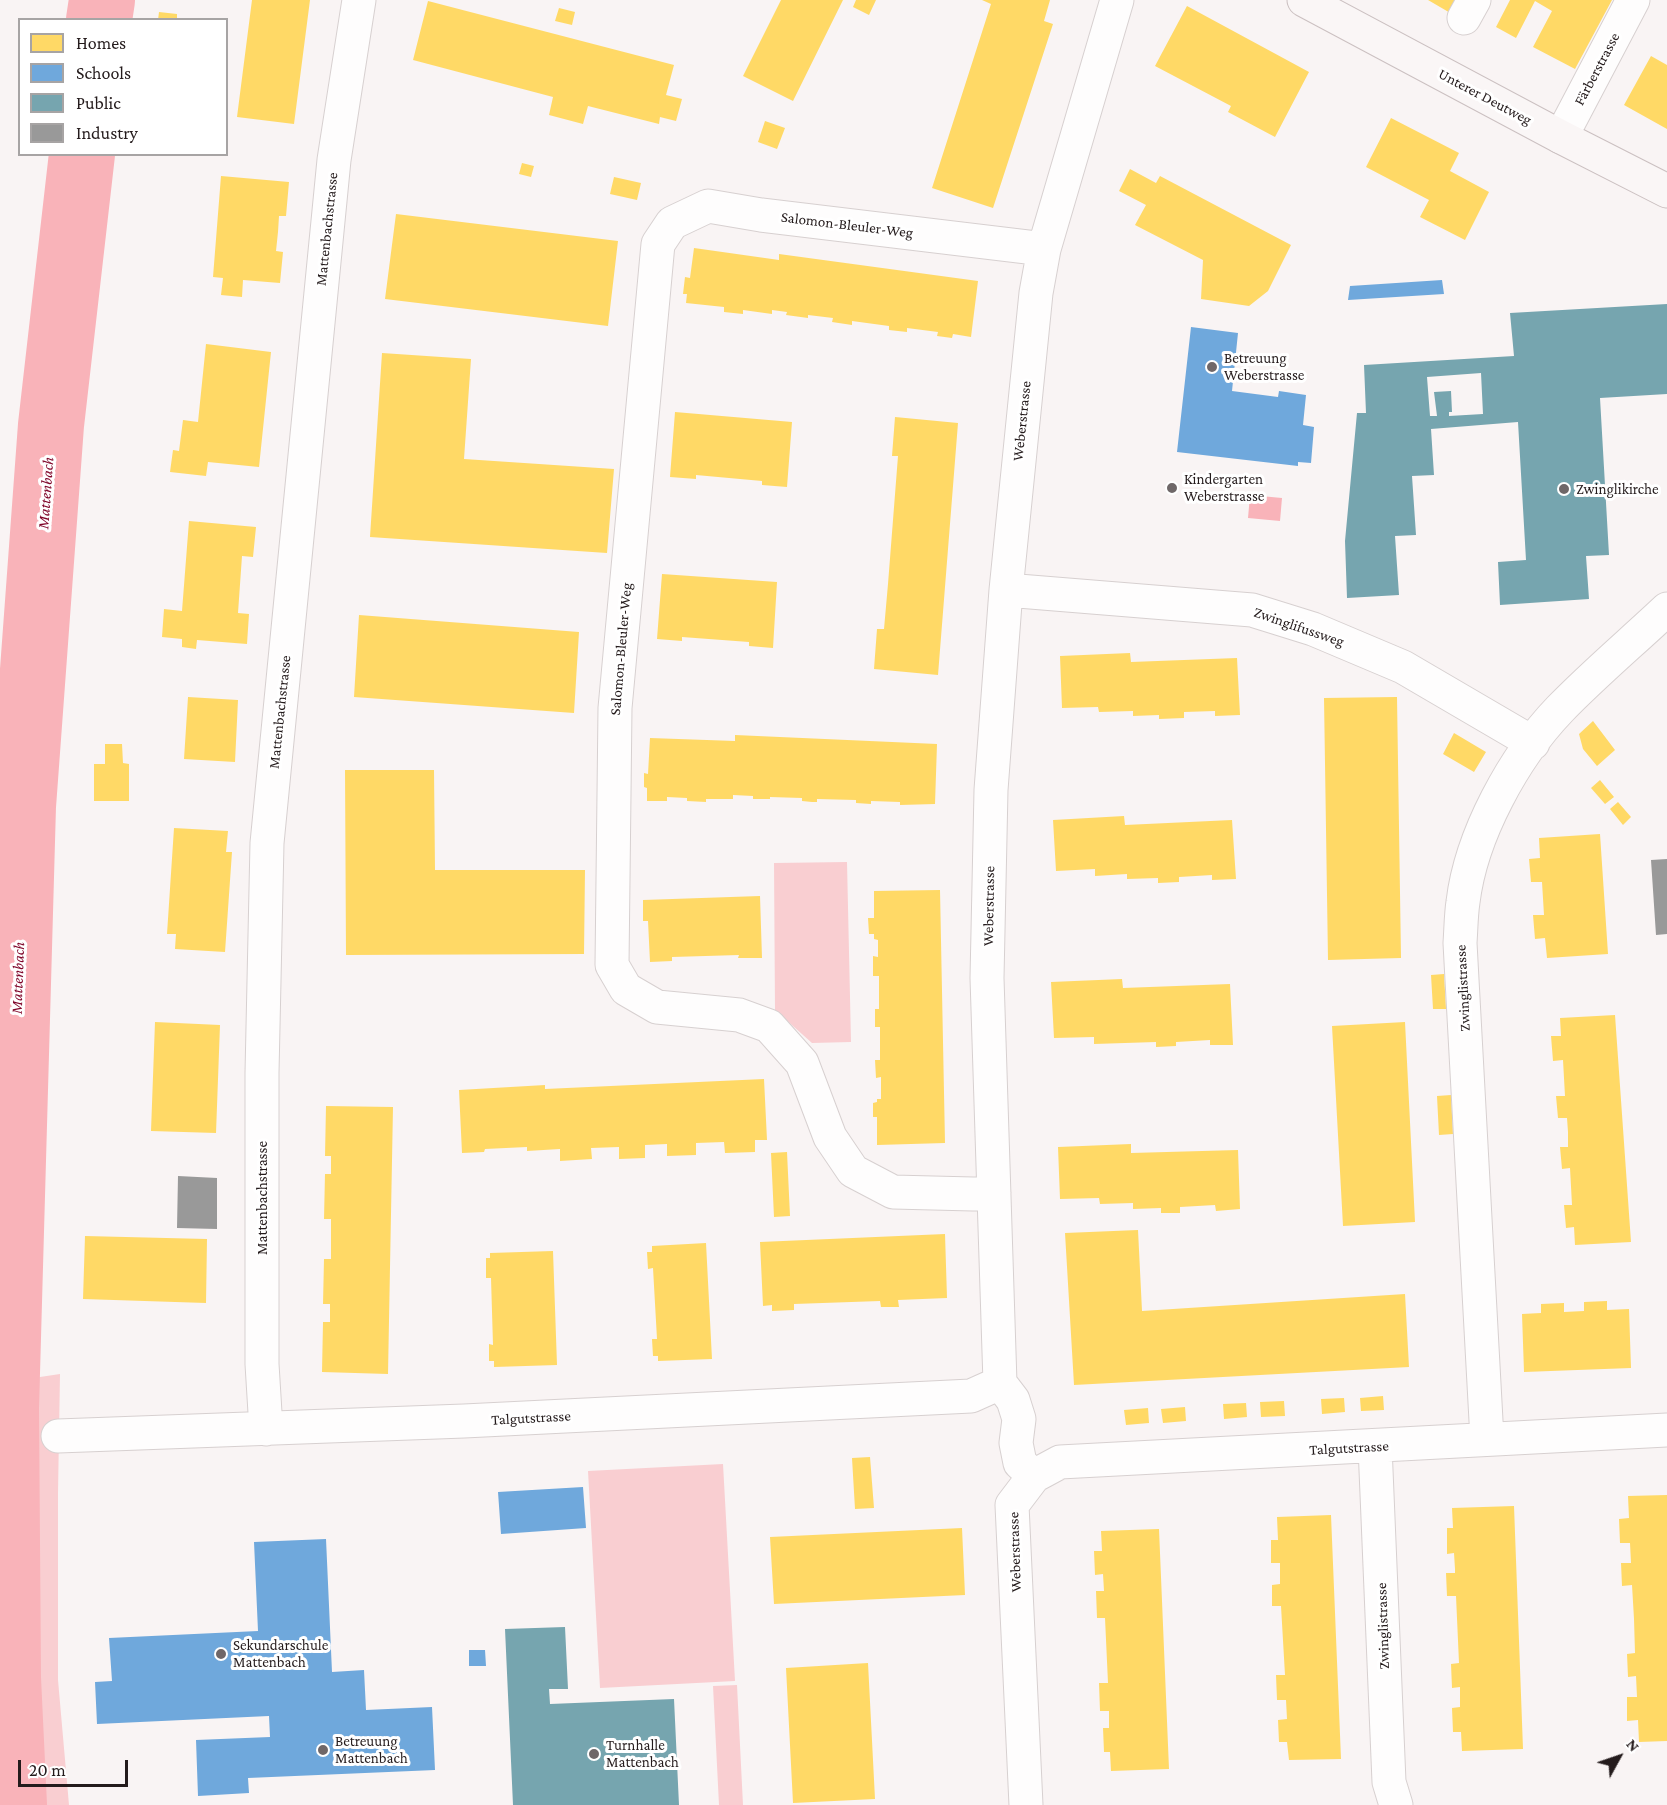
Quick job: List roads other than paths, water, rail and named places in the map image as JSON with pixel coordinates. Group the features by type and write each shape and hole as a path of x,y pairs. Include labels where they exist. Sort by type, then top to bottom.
{"main road":[{"name":"Unterer Deutweg","path":"1304,0 1667,191"}],"street":[{"name":"Mattenbachstrasse","path":"266,1429 262,1364 262,1073 267,843 334,160 359,0"},
{"name":"Weberstrasse","path":"1026,1805 1012,1505 1034,1476 1020,1463 1017,1443 1019,1419 1013,1400 1000,1383 987,978 991,790 1005,590 1036,293 1044,249 1117,0"},
{"name":"Färberstrasse","path":"1561,137 1633,0"},
{"name":"Salomon-Bleuler-Weg","path":"994,1192 973,1194 893,1192 853,1171 830,1137 802,1064 770,1026 739,1015 657,1007 626,989 612,965 615,708 658,244 672,223 708,206 761,215 1044,249"},
{"name":"Zwinglifussweg","path":"1005,590 1252,610 1313,629 1403,667 1533,742"},
{"name":"Zwinglistrasse","path":"1487,1439 1460,943 1463,900 1476,848 1490,813 1508,779 1533,742 1560,710 1667,609"},
{"name":"Talgutstrasse","path":"58,1437 971,1396 1000,1383"},
{"name":"Talgutstrasse","path":"1034,1476 1060,1462 1667,1430"},
{"name":"Zwinglistrasse","path":"1375,1446 1389,1782 1396,1805"}],"waterway":[{"name":"Mattenbach","path":"99,18 102,0"},
{"name":"Mattenbach","path":"14,1805 8,1678 6,1408 23,806 51,425 82,156"},
{"path":"0,807 23,806"},
{"name":"Mattenbach","path":"1,1585 7,1581"}],"place":[{"name":"Betreuung Weberstrasse","path":"1212,367"},
{"name":"Kindergarten Weberstrasse","path":"1172,488"},
{"name":"Zwinglikirche","path":"1564,489"},
{"name":"Sekundarschule Mattenbach","path":"221,1654"},
{"name":"Betreuung Mattenbach","path":"323,1750"},
{"name":"Turnhalle Mattenbach","path":"594,1754"}]}
